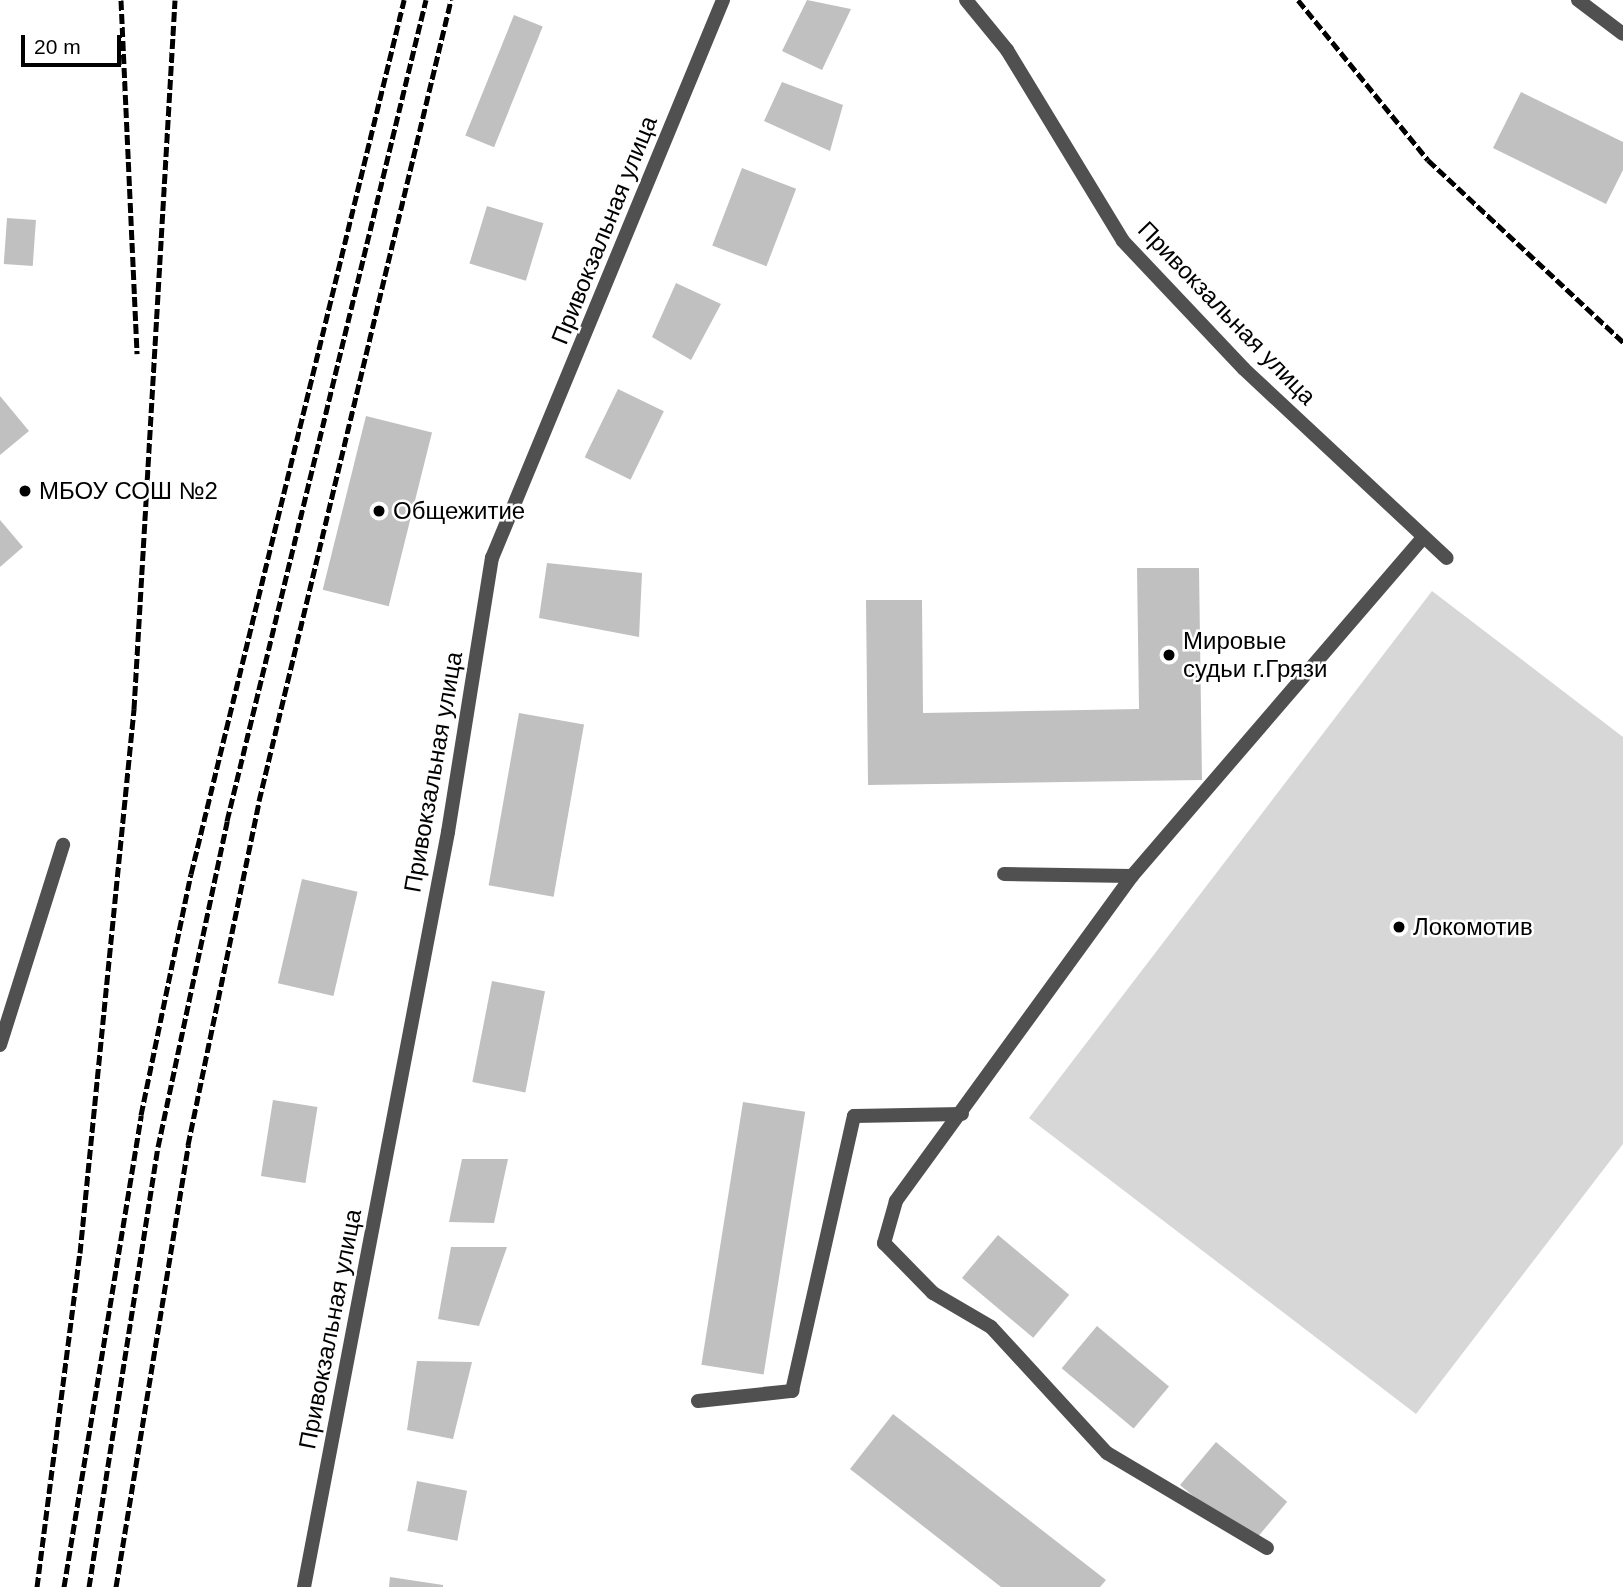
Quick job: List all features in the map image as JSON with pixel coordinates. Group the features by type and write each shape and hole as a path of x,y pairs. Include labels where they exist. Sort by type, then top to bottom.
{"street":[{"name":"Привокзальная улица","path":"304,1587 448,832 492,558 723,0"},
{"name":"Привокзальная улица","path":"966,0 1007,50 1123,241 1244,369 1447,558"},
{"path":"1578,0 1623,34"},
{"path":"1267,1548 1107,1453 991,1327 933,1293 884,1243 896,1201 962,1114 1132,876 1424,537"},
{"path":"0,1045 63,845"},
{"path":"1004,874 1132,876"},
{"path":"698,1401 792,1391 854,1116 962,1114"}],"shaded area":[{"name":"Локомотив","path":"1432,591 1623,737 1623,1144 1416,1414 1029,1118"}],"building":[{"path":"807,0 851,9 822,70 782,51"},
{"path":"514,15 543,27 494,147 465,136"},
{"path":"782,82 843,105 830,151 764,121"},
{"path":"1521,92 1623,142 1623,170 1606,204 1493,148"},
{"path":"742,168 796,189 766,266 712,245"},
{"path":"487,206 543,223 526,281 469,263"},
{"path":"7,218 36,220 33,266 4,264"},
{"path":"676,283 721,304 691,360 652,337"},
{"path":"618,389 664,411 631,480 585,457"},
{"path":"0,396 29,431 0,455"},
{"name":"Общежитие","path":"366,416 432,432 389,606 323,590"},
{"path":"0,520 23,547 0,567"},
{"path":"547,563 642,573 639,637 539,618"},
{"name":"Мировые судьи г.Грязи","path":"1137,568 1199,568 1202,780 868,785 866,600 922,600 923,713 1139,709"},
{"path":"519,713 584,724 554,897 489,885"},
{"path":"302,879 358,892 333,996 278,983"},
{"path":"492,981 545,991 525,1092 472,1082"},
{"path":"273,1100 317,1107 305,1183 261,1176"},
{"path":"743,1102 805,1112 764,1375 701,1365"},
{"path":"462,1159 508,1159 494,1223 449,1222"},
{"path":"998,1235 1069,1295 1033,1338 962,1278"},
{"path":"451,1247 507,1247 479,1326 438,1319"},
{"path":"1097,1326 1169,1386 1134,1429 1062,1368"},
{"path":"417,1361 472,1362 453,1439 407,1430"},
{"path":"893,1414 1106,1580 1100,1587 1001,1587 850,1469"},
{"path":"1216,1442 1287,1502 1251,1545 1180,1485"},
{"path":"417,1481 467,1491 457,1541 407,1531"},
{"path":"390,1577 443,1585 443,1587 389,1587"}],"railway":[{"path":"121,0 137,354"},
{"path":"37,1587 80,1253 134,709 175,0"},
{"path":"64,1587 141,1115 191,874 404,0"},
{"path":"89,1587 158,1147 227,821 426,0"},
{"path":"116,1587 188,1145 259,801 451,0"},
{"path":"1298,0 1428,160 1623,342"}],"place":[{"name":"МБОУ СОШ №2","path":"25,491"},
{"name":"Общежитие","path":"379,511"},
{"name":"Мировые судьи г.Грязи","path":"1169,655"},
{"name":"Локомотив","path":"1399,927"}]}
